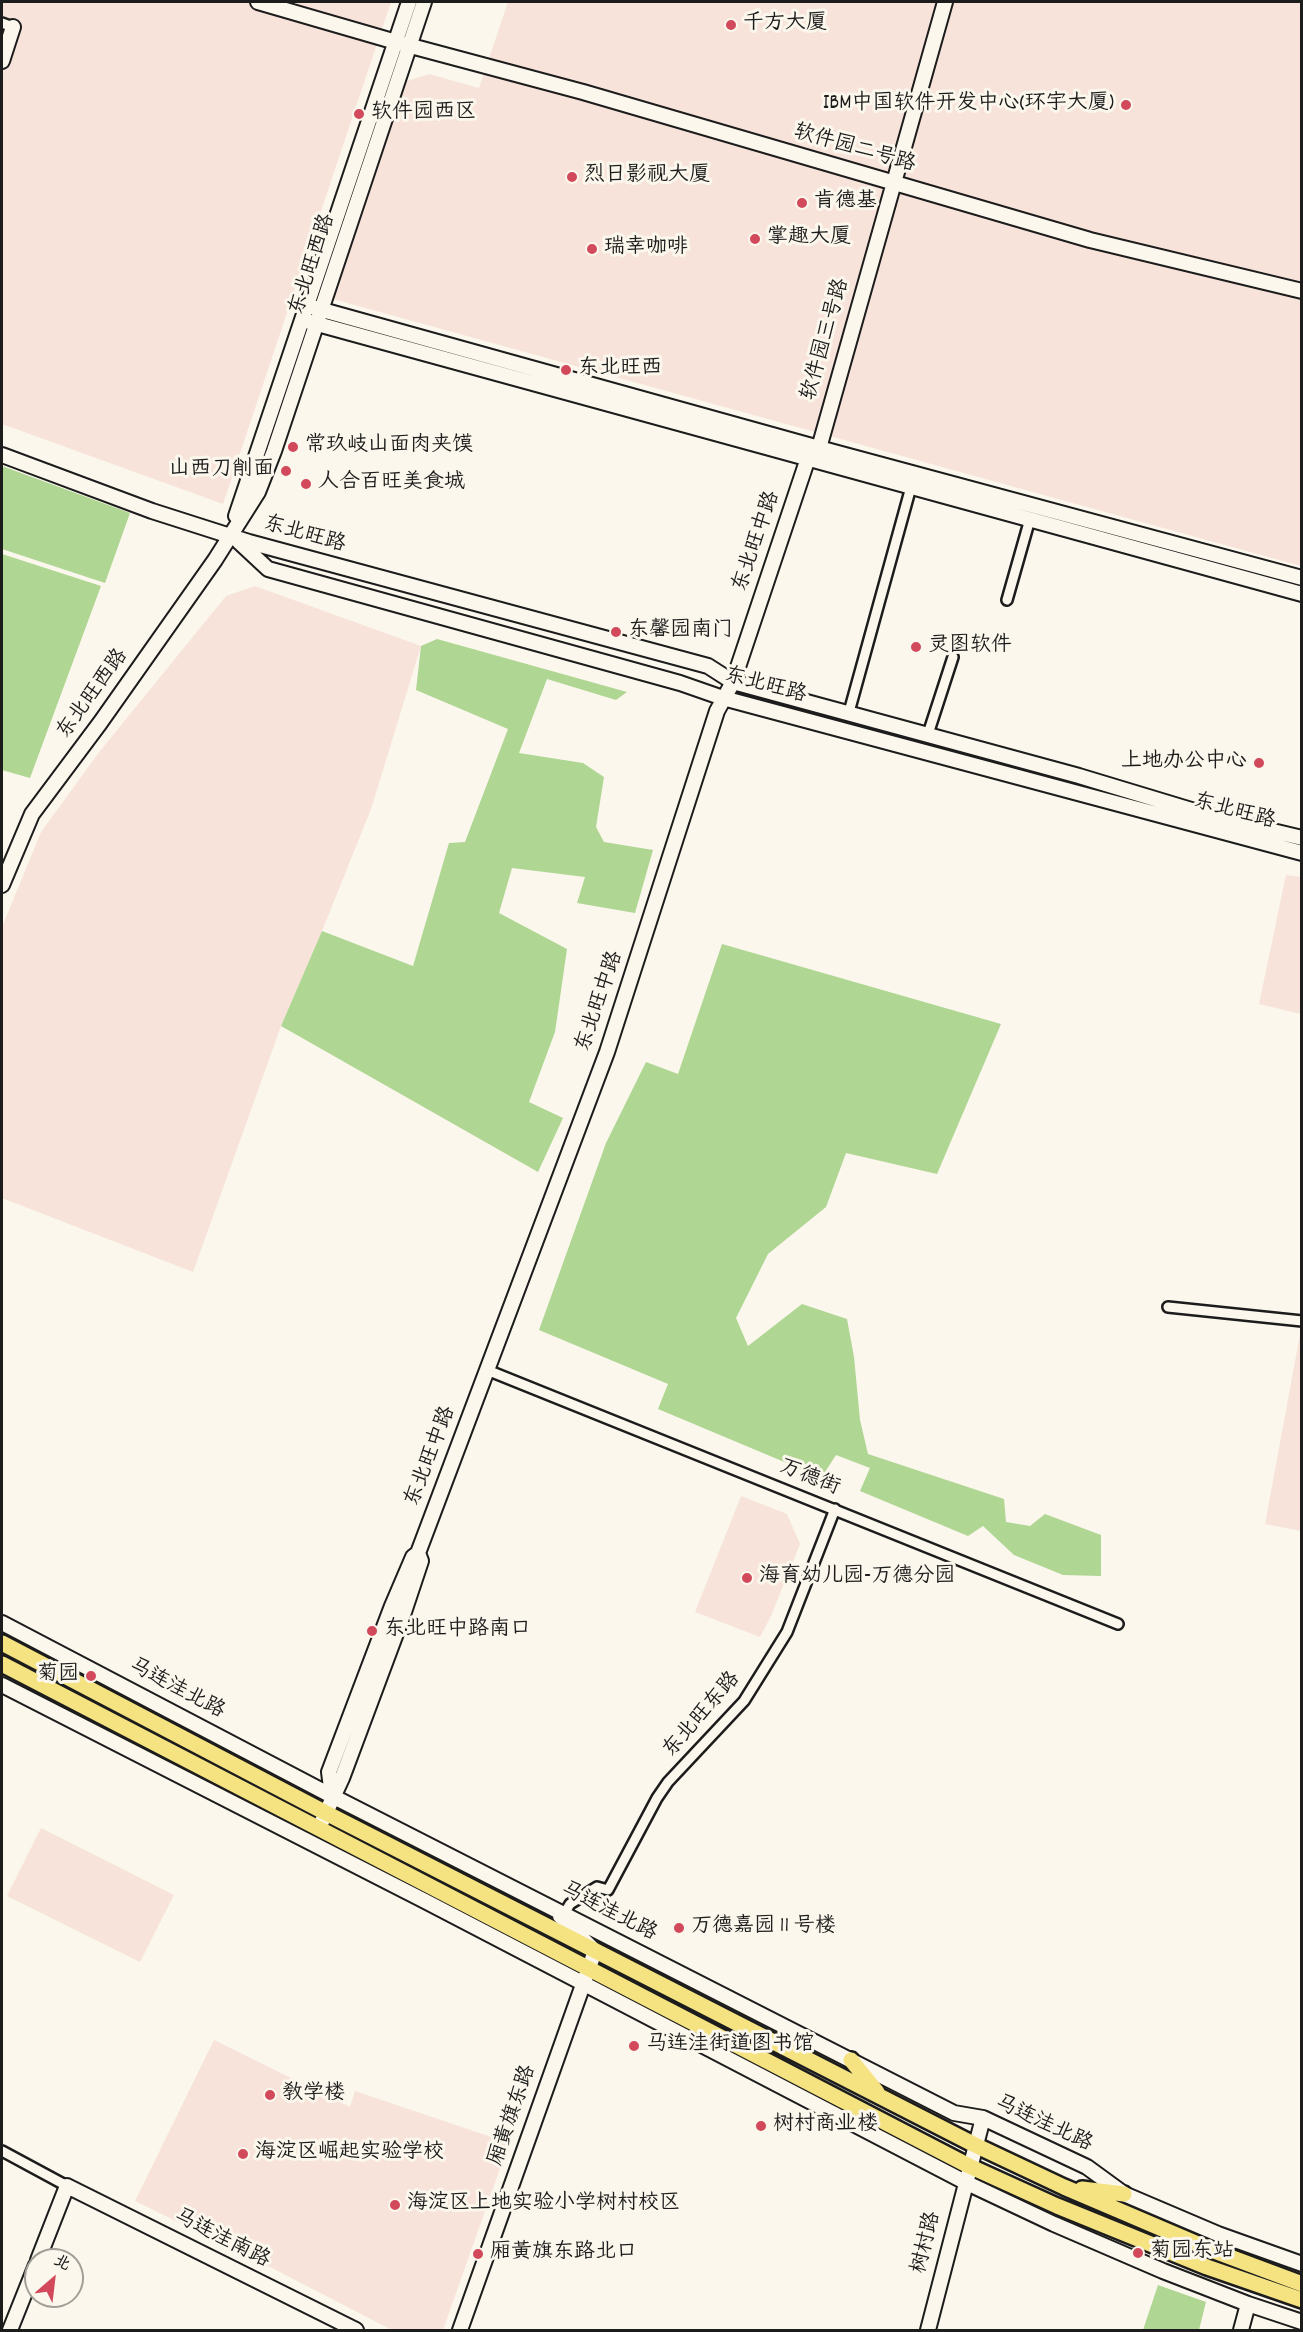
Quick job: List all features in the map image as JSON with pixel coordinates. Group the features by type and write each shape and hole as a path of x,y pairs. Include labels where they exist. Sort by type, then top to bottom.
{"main road":[{"name":"马连洼北路","path":"2,1643 326,1813 975,2145 1064,2187 1214,2252 1302,2284"},
{"path":"2,1664 969,2166 1207,2267 1302,2300"},
{"path":"851,2060 881,2097"},
{"path":"1064,2187 1124,2194"}],"street":[{"name":"软件园二号路","path":"258,2 583,92 1090,240 1302,291"},
{"name":"东北旺西路","path":"403,44 410,2"},
{"name":"东北旺西路","path":"2,885 32,814 100,723 231,535 310,322 403,44 424,2"},
{"name":"软件园三号路","path":"819,448 945,2"},
{"path":"2,61 7,25"},
{"path":"314,308 819,448 1302,578"},
{"path":"310,322 1302,594"},
{"path":"808,458 819,448"},
{"name":"东北旺路","path":"2,454 152,511 249,542 708,666 733,682 928,734 1218,818 1302,838"},
{"name":"东北旺中路","path":"319,1828 342,1778 404,1612 421,1561 418,1553 621,1012 717,711 733,682 808,458"},
{"path":"849,712 911,487"},
{"path":"1007,600 1030,519"},
{"name":"东北旺路","path":"231,535 268,569 668,680 723,698 1302,853"},
{"path":"928,734 953,657"},
{"path":"1168,1307 1302,1321"},
{"name":"万德街","path":"487,1370 1118,1624"},
{"name":"东北旺东路","path":"564,1914 570,1904 597,1887 608,1890 657,1798 668,1782 744,1701 787,1632 835,1509"},
{"name":"马连洼北路","path":"2,1623 332,1796 954,2113 983,2118 1087,2168 1124,2194 1218,2234 1302,2264"},
{"path":"2,1685 425,1901 965,2182 1054,2224 1248,2304 1302,2322"},
{"path":"381,1860 425,1901"},
{"path":"550,1907 595,1951"},
{"name":"厢黄旗东路","path":"460,2331 595,1951"},
{"name":"树村路","path":"928,2331 983,2118"},
{"path":"2,2151 68,2186 43,2248"},
{"name":"马连洼南路","path":"68,2186 356,2331"},
{"path":"10,2331 24,2295"},
{"path":"1241,2331 1248,2304"}],"shaded area":[{"path":"2,2 391,2 223,504 2,424"},
{"path":"508,2 1301,2 1301,566 329,298 401,83 429,74 479,88"},
{"path":"255,586 421,646 371,809 281,1026 193,1272 2,1198 2,927 41,832 100,751 226,596"},
{"path":"1286,875 1301,877 1301,1014 1259,1004"},
{"path":"1301,1329 1301,1531 1265,1524"},
{"name":"海育幼儿园-万德分园","path":"741,1496 787,1514 800,1544 771,1616 760,1637 695,1612"},
{"path":"41,1828 174,1895 140,1962 7,1896"},
{"path":"214,2040 350,2107 355,2091 509,2143 443,2330 392,2330 135,2201"}],"green space":[{"path":"2,466 130,513 105,583 2,549"},
{"path":"2,554 101,586 30,778 2,770"},
{"path":"437,639 627,692 616,700 547,679 519,753 583,763 604,777 596,827 604,842 653,850 635,913 577,903 585,877 512,868 499,913 567,949 555,1032 529,1102 563,1118 538,1172 281,1026 322,931 413,966 449,843 465,842 508,729 416,690 421,646"},
{"path":"722,944 1001,1024 937,1174 846,1153 826,1207 768,1254 736,1318 748,1346 802,1304 847,1319 854,1357 860,1420 868,1454 1004,1499 1006,1522 1030,1526 1045,1514 1101,1535 1101,1576 1063,1575 1014,1555 983,1526 968,1536 860,1491 870,1468 836,1455 825,1472 801,1469 658,1409 668,1384 539,1330 606,1143 646,1062 678,1074"},
{"path":"1158,2285 1206,2302 1199,2330 1143,2330"}],"place":[{"name":"千方大厦","path":"731,25"},
{"name":"IBM中国软件开发中心(环宇大厦)","path":"1126,105"},
{"name":"软件园西区","path":"359,114"},
{"name":"烈日影视大厦","path":"572,177"},
{"name":"肯德基","path":"802,203"},
{"name":"掌趣大厦","path":"755,239"},
{"name":"瑞幸咖啡","path":"592,249"},
{"name":"东北旺西","path":"566,370"},
{"name":"常玖岐山面肉夹馍","path":"293,447"},
{"name":"山西刀削面","path":"286,471"},
{"name":"人合百旺美食城","path":"306,484"},
{"name":"东馨园南门","path":"616,632"},
{"name":"灵图软件","path":"916,647"},
{"name":"上地办公中心","path":"1259,763"},
{"name":"海育幼儿园-万德分园","path":"747,1578"},
{"name":"东北旺中路南口","path":"372,1631"},
{"name":"菊园","path":"91,1676"},
{"name":"万德嘉园 11 号楼","path":"679,1928"},
{"name":"马连洼街道图书馆","path":"634,2046"},
{"name":"教学楼","path":"270,2095"},
{"name":"树村商业楼","path":"761,2126"},
{"name":"海淀区崛起实验学校","path":"243,2154"},
{"name":"海淀区上地实验小学树村校区","path":"395,2205"},
{"name":"菊园东站","path":"1138,2253"},
{"name":"厢黄旗东路北口","path":"478,2254"}]}
